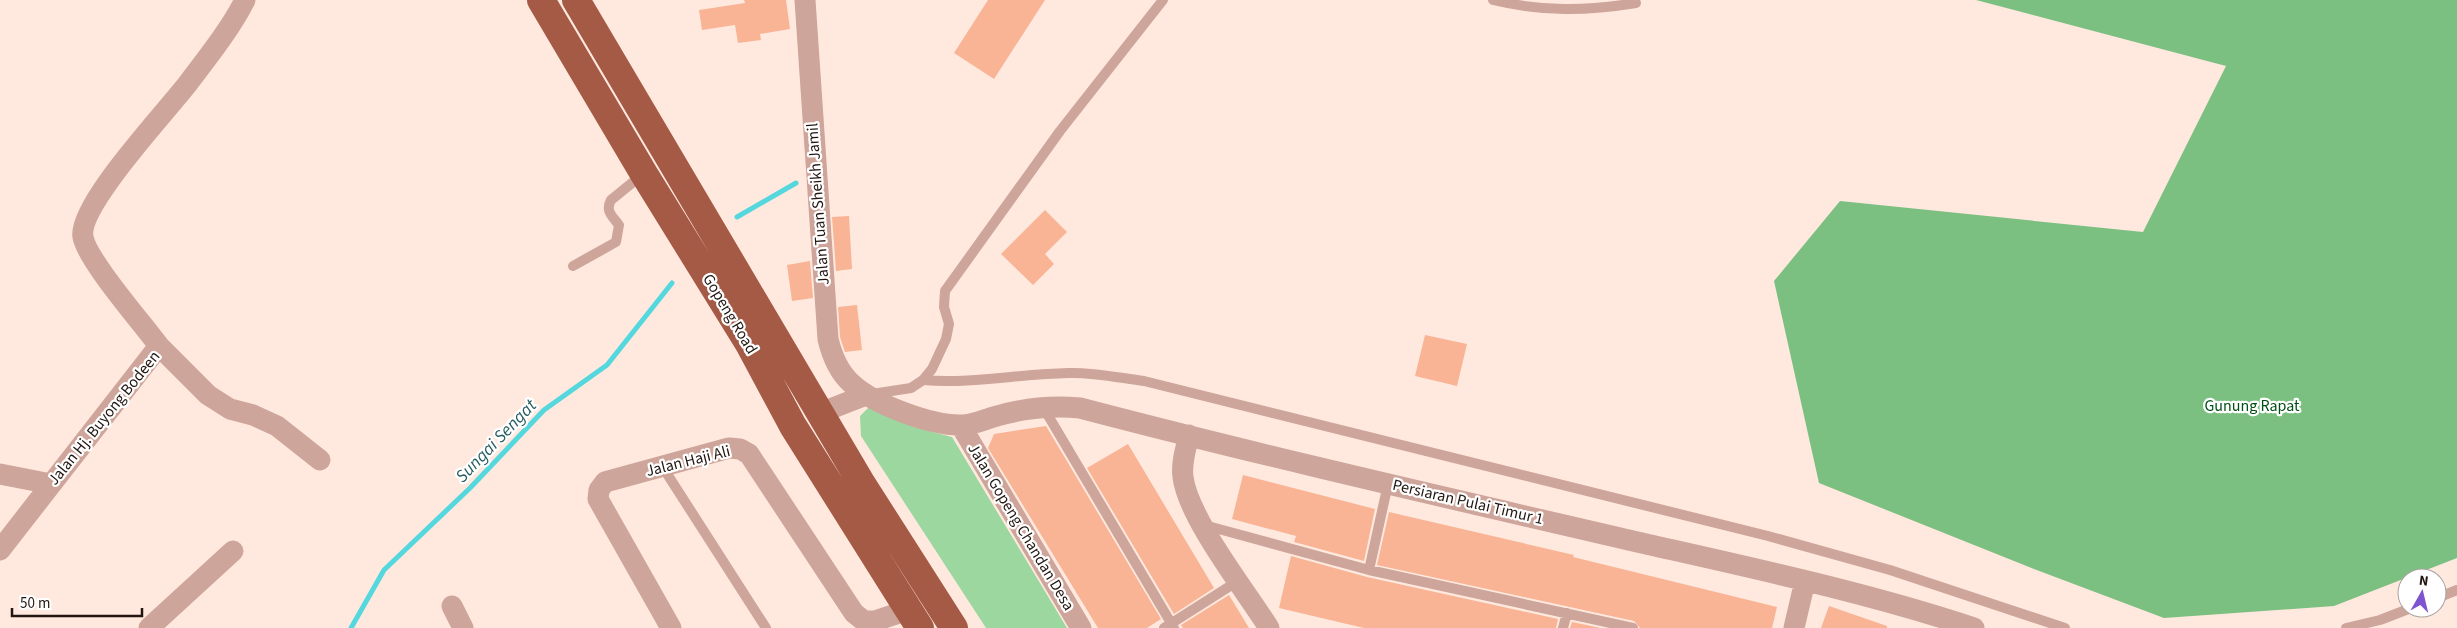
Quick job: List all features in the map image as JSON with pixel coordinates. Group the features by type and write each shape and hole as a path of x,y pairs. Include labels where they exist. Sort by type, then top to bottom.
{"highway":[{"name":"Gopeng Road","path":"541,0 644,174 749,344 793,426 914,619"},
{"name":"Gopeng Road","path":"576,0 820,414 954,628"},
{"path":"749,344 766,356 784,387 804,405 820,414 814,441 842,493 844,509"}],"street":[{"path":"160,346 97,264 83,239 82,228 86,218 116,171 189,82 245,0"},
{"name":"Jalan Tuan Sheikh Jamil","path":"805,0 828,339 831,353 839,370 866,395 898,410 930,420 961,426"},
{"name":"Jalan Hj. Buyong Bodeen","path":"0,550 160,346 208,395 230,409 253,415 277,426 320,460"},
{"path":"820,414 866,395"},
{"name":"Persiaran Pulai Timur 1","path":"961,426 1043,406 1080,408 1388,484 1804,581 1915,609 1974,628"},
{"name":"Jalan Gopeng Chandan Desa","path":"961,426 1081,628"},
{"path":"1189,435 1183,463 1183,478 1202,524 1270,628"},
{"name":"Jalan Haji Ali","path":"671,628 598,499 599,490 605,482 729,448 740,449 749,454 854,613 864,621 874,624 914,619"},
{"path":"0,474 51,484"},
{"path":"149,628 234,551"},
{"path":"1794,628 1804,581"},
{"path":"452,606 463,628"}],"lane":[{"path":"866,395 911,388 923,380 932,369 946,339 949,324 944,307 945,291 948,286 1060,131 1163,0"},
{"path":"1493,0 1521,7 1561,11 1636,3"},
{"path":"573,266 616,242 619,225 608,211 608,206 611,200 644,174"},
{"path":"923,380 953,382 1028,374 1071,373 1144,382 1768,536 1890,570 2066,628"},
{"path":"1043,406 1170,627 1238,581"},
{"path":"662,466 766,628"},
{"path":"1369,570 1388,484"},
{"path":"1202,524 1369,570 1633,628"},
{"path":"1564,628 1567,613"},
{"path":"2346,628 2380,620 2397,613"}],"green space":[{"name":"Gunung Rapat","path":"1976,0 2457,0 2457,558 2431,568 2397,568 2397,581 2334,606 2164,618 2034,569 1819,483 1774,281 1840,201 2143,232 2226,66"},
{"path":"871,405 914,427 952,437 1067,628 986,628 861,436 860,416"}],"building":[{"path":"744,0 786,0 790,29 760,34 761,40 738,43 735,25 702,30 699,10 745,3"},
{"path":"988,0 1045,0 994,79 954,53"},
{"path":"1045,210 1067,232 1045,254 1054,264 1033,285 1001,254"},
{"path":"849,216 852,269 836,271 832,217"},
{"path":"810,261 813,298 792,301 787,265"},
{"path":"857,305 862,350 845,352 840,337 838,307"},
{"path":"1425,335 1467,344 1457,386 1415,376"},
{"path":"1046,426 1161,619 1147,628 1098,628 988,448 994,434"},
{"path":"1128,444 1214,588 1174,614 1087,468"},
{"path":"1243,475 1375,509 1364,561 1294,542 1296,536 1232,519"},
{"path":"1389,512 1574,555 1573,557 1777,607 1772,628 1640,628 1634,621 1377,565"},
{"path":"1291,556 1367,577 1558,619 1556,628 1364,628 1279,608"},
{"path":"1229,595 1249,628 1183,628 1181,625"},
{"path":"1829,606 1887,626 1887,628 1821,628"},
{"path":"1572,622 1601,628 1570,628"}],"waterway":[{"name":"Sungai Sengat","path":"737,217 796,183"},
{"name":"Sungai Sengat","path":"351,628 384,570 470,488 544,410 607,365 672,283"}]}
